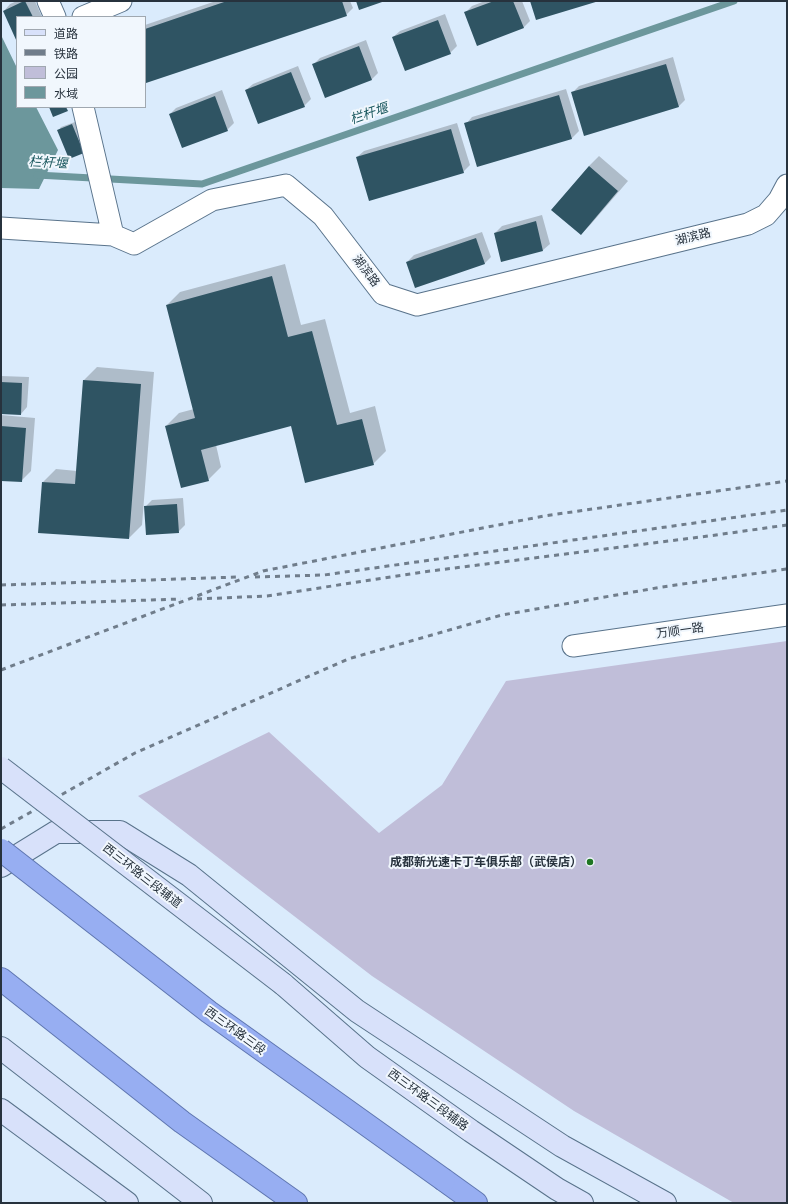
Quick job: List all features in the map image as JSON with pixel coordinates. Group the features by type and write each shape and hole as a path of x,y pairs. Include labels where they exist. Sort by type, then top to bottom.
{"highway":[{"name":"西三环路三段","path":"1,850 209,1012 476,1203"},
{"path":"1,979 182,1122 296,1203"}],"main road":[{"name":"西三环路三段辅道","path":"1,768 283,984"},
{"path":"1,866 56,832 120,832 189,875 357,1011 562,1146 665,1203"},
{"name":"西三环路三段辅路","path":"283,984 367,1057 471,1131 557,1189 582,1203"},
{"path":"1,1048 201,1203"},
{"path":"1,1110 127,1203"}],"street":[{"path":"48,1 55,16"},
{"path":"85,16 121,1"},
{"path":"1,228 113,235 83,108"},
{"name":"湖滨路","path":"113,235 134,244 212,200 286,185 323,216 383,294 417,305 748,224 766,215 779,200 787,185"},
{"name":"万顺一路","path":"573,646 787,615"}],"green space":[{"path":"787,641 787,1203 734,1203 574,1111 372,976 138,796 269,732 379,833 442,785 506,681"}],"water":[{"path":"1,35 16,66 16,108 37,108 58,150 39,189 1,188"}],"building":[{"path":"25,1 32,16 16,16 16,40 3,11"},
{"path":"227,1 342,1 347,16 146,83 146,29"},
{"path":"356,1 385,1 359,10"},
{"path":"494,1 513,1 524,28 477,46 464,12"},
{"path":"530,1 599,1 536,20"},
{"path":"438,20 451,54 405,71 392,37"},
{"path":"359,46 372,80 325,98 312,64"},
{"path":"666,64 679,107 584,136 571,92"},
{"path":"291,72 305,107 258,124 245,90"},
{"path":"559,95 572,139 477,167 464,123"},
{"path":"215,96 228,131 182,148 169,114"},
{"path":"49,108 66,108 68,111 53,117"},
{"path":"72,124 84,153 69,159 57,130"},
{"path":"451,129 464,173 369,201 356,157"},
{"path":"589,166 618,191 581,235 551,210"},
{"path":"536,221 543,251 501,262 494,233"},
{"path":"476,238 485,264 415,288 406,262"},
{"path":"272,276 288,337 312,331 337,425 362,419 374,465 305,483 291,426 201,450 209,481 181,488 165,426 195,418 166,305"},
{"path":"83,380 141,384 129,539 38,533 42,482 75,484"},
{"path":"1,382 22,383 21,415 1,414"},
{"path":"1,426 26,428 22,482 1,481"},
{"path":"177,504 179,533 146,535 144,506"}],"waterway":[{"name":"栏杆堰","path":"37,175 202,184 734,1"}],"railway":[{"path":"1,670 263,571 544,516 787,481"},
{"path":"255,577 324,575 787,510"},
{"path":"197,599 267,596 423,572 787,525"},
{"path":"1,829 135,753 348,659 502,615 662,587 787,569"},
{"path":"1,585 239,577"},
{"path":"1,605 181,599"}],"place":[{"name":"成都新光速卡丁车俱乐部（武侯店）","path":"590,862"}]}
